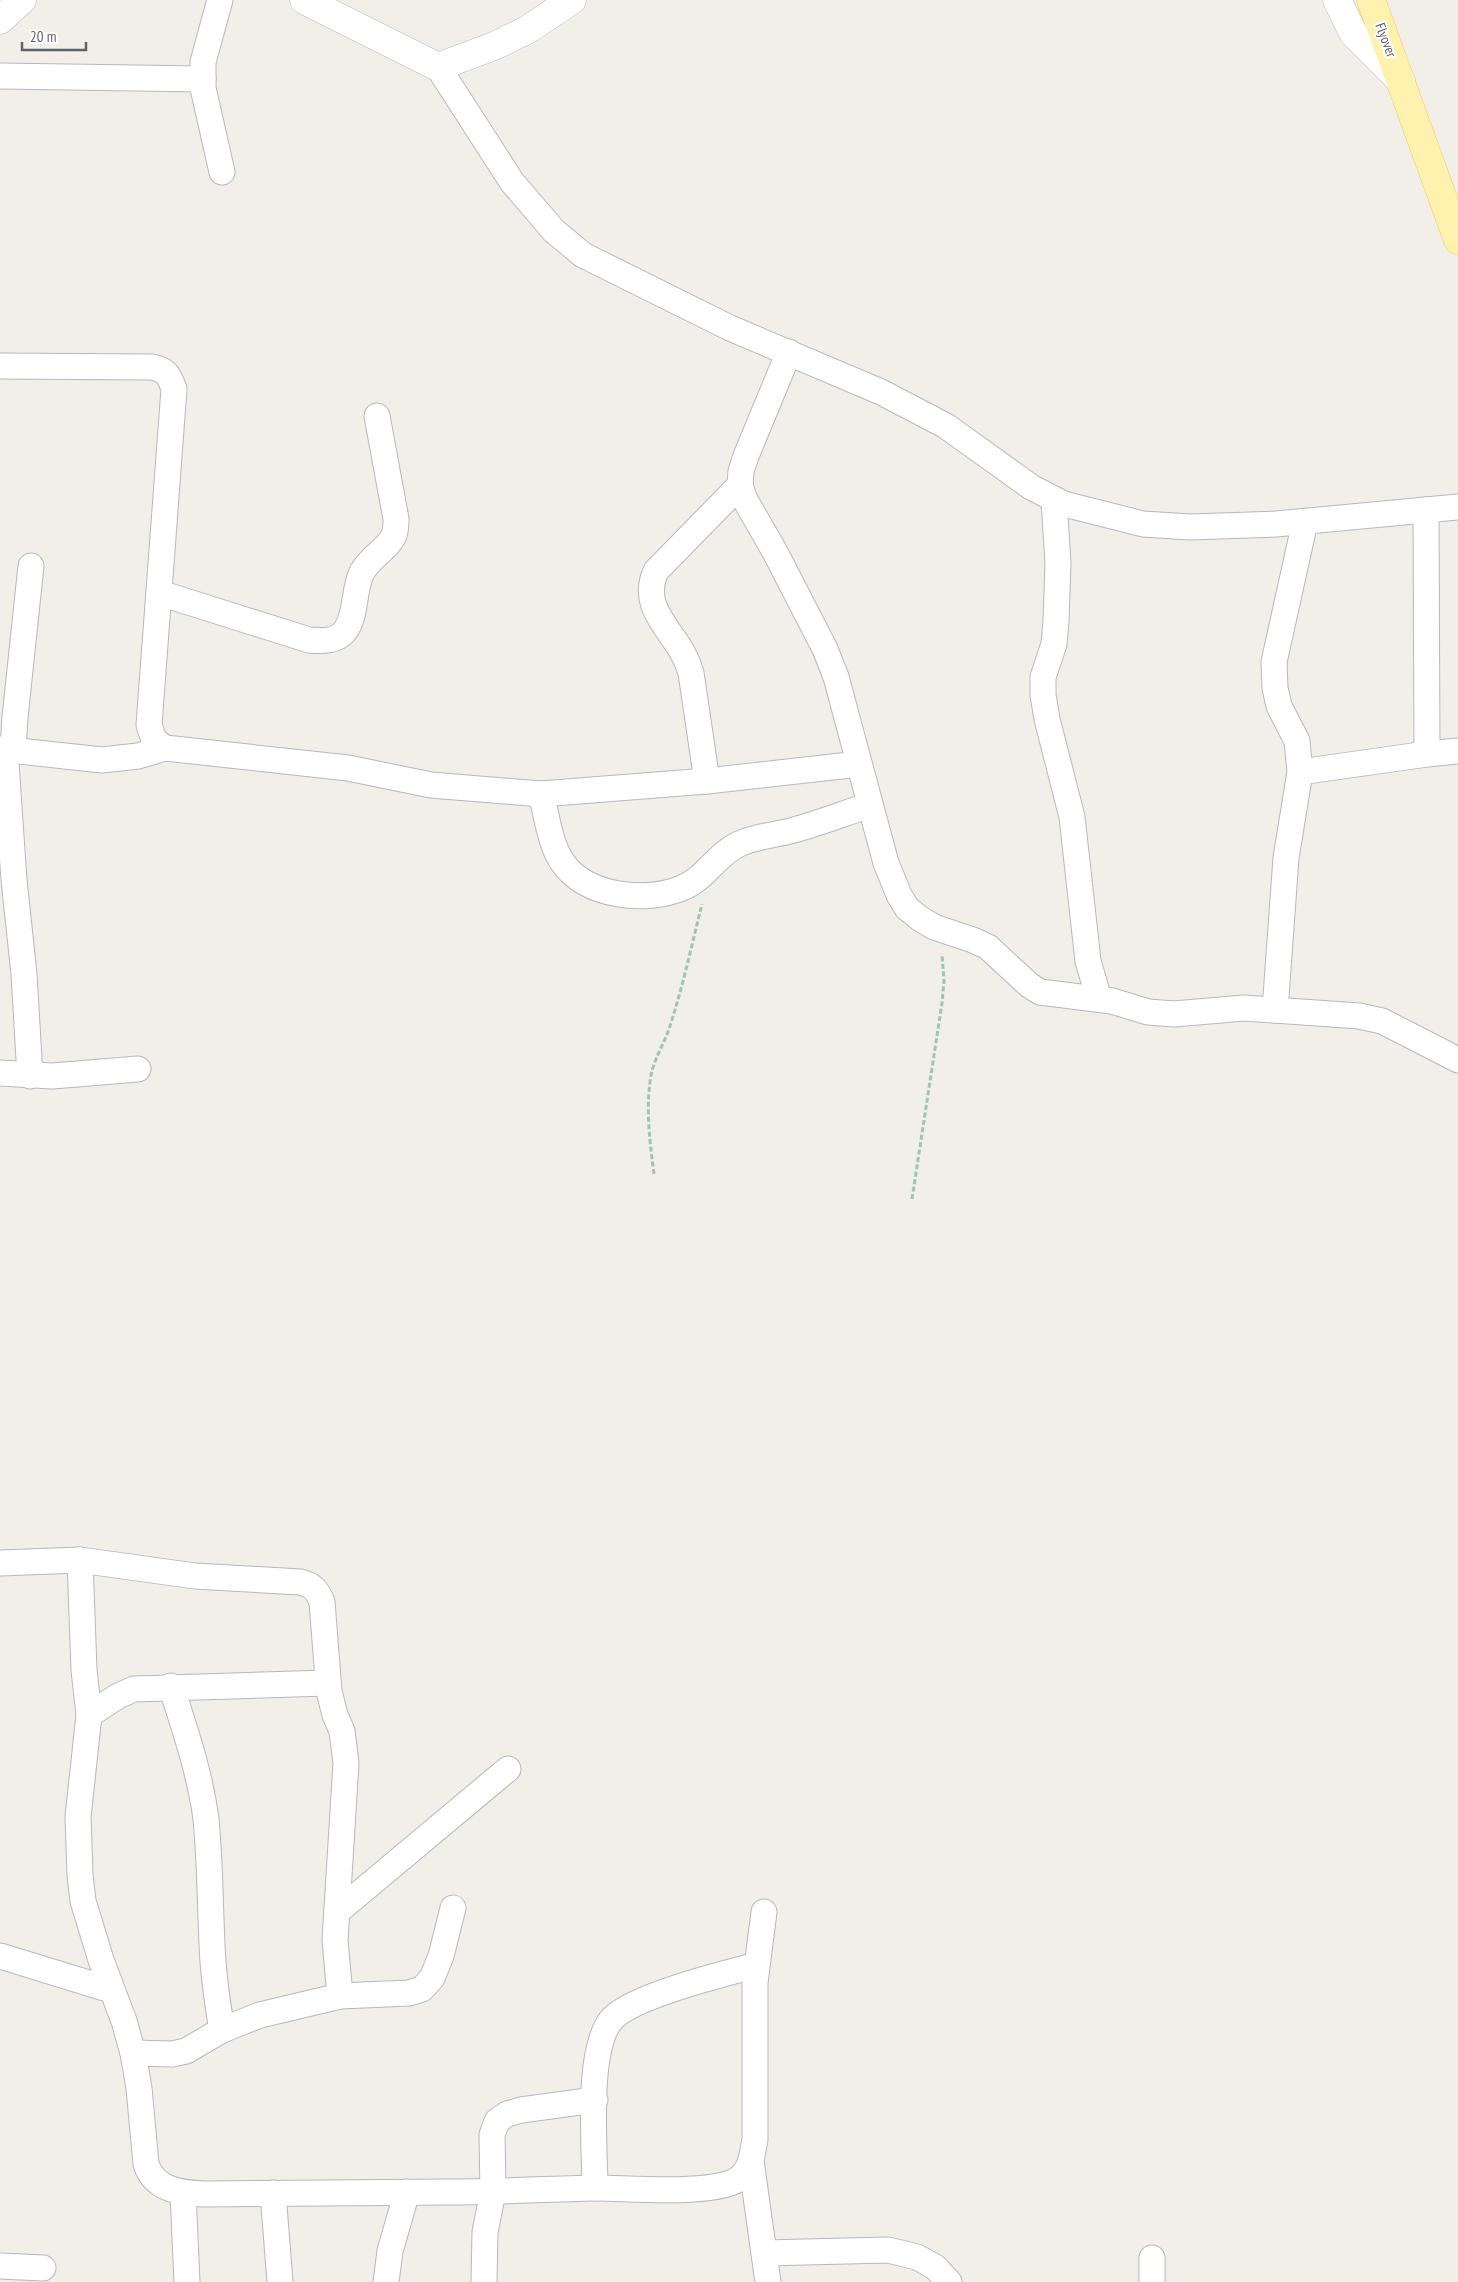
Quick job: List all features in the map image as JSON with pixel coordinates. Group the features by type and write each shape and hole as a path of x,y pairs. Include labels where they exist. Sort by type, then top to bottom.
{"main road":[{"name":"Flyover","path":"1373,6 1458,240"}],"street":[{"path":"0,20 22,0"},
{"path":"220,0 204,62 204,79 208,115 222,172"},
{"path":"304,0 438,67 512,182 536,211 567,242 602,266 730,328 881,392 938,422 1031,487 1054,500 1111,518 1164,527 1220,527 1305,522 1458,507"},
{"path":"438,67 494,46 526,30 572,0"},
{"path":"1337,0 1353,33 1401,81"},
{"path":"0,76 204,79"},
{"path":"789,352 746,456 741,471 740,485 744,498 775,552 825,649 836,678 879,841 899,896 907,908 934,927 988,947 1029,986 1040,992 1059,996 1099,999 1148,1012 1174,1014 1244,1008 1336,1013 1382,1022 1458,1060"},
{"path":"0,366 150,367 162,368 169,375 174,389 149,726 154,740 165,748"},
{"path":"160,593 309,640 324,641 337,638 345,631 352,615 361,574 369,561 388,544 395,534 396,519 377,416"},
{"path":"708,781 691,673 685,656 657,613 651,595 651,582 656,571 740,485"},
{"path":"1054,500 1058,598 1054,644 1042,677 1043,695 1047,719 1072,817 1088,961 1099,999"},
{"path":"1426,510 1427,754"},
{"path":"1275,1010 1287,848 1300,772 1297,741 1279,706 1275,688 1274,662 1305,522"},
{"path":"30,1076 24,974 14,880 6,749 15,717 31,566"},
{"path":"6,749 102,760 138,756 165,748 348,768 431,785 542,794 708,781 859,764"},
{"path":"1300,772 1427,754 1458,752"},
{"path":"542,794 554,842 562,862 574,875 587,884 605,892 631,895 663,893 682,888 698,879 712,864 737,845 796,830 870,805"},
{"path":"0,1073 30,1076 138,1068"},
{"path":"0,1562 80,1560 196,1576 310,1584 317,1590 322,1602 328,1683 335,1715 342,1730 346,1763 337,1912 336,1960 340,1996"},
{"path":"80,1560 84,1670 88,1715 78,1818 83,1901 134,2053 146,2164 150,2175 166,2188 183,2194 493,2192 596,2188 669,2189 719,2186 734,2181 746,2173 751,2161 755,2139 755,1983 764,1912"},
{"path":"88,1715 118,1696 134,1689 172,1686 328,1683"},
{"path":"172,1686 200,1783 206,1818 212,1944 216,1993 222,2030"},
{"path":"337,1912 508,1769"},
{"path":"134,2053 172,2054 186,2051 222,2030 260,2015 340,1996 409,1993 422,1989 432,1978 441,1956 453,1908"},
{"path":"0,1956 112,1990"},
{"path":"596,2188 596,2059 602,2035 613,2018 630,2006 668,1992 757,1965"},
{"path":"484,2282 485,2232 493,2192 492,2135 498,2121 507,2114 521,2110 595,2100"},
{"path":"751,2161 768,2282"},
{"path":"386,2282 390,2251 407,2192"},
{"path":"273,2193 280,2282"},
{"path":"183,2194 187,2282"},
{"path":"764,2253 888,2250 918,2258 935,2267 949,2282"},
{"path":"0,2266 43,2268"}],"path":[{"path":"654,1174 648,1106 650,1081 654,1062 669,1031 703,900"},
{"path":"912,1198 942,1003 943,961 941,947 934,927"}]}
